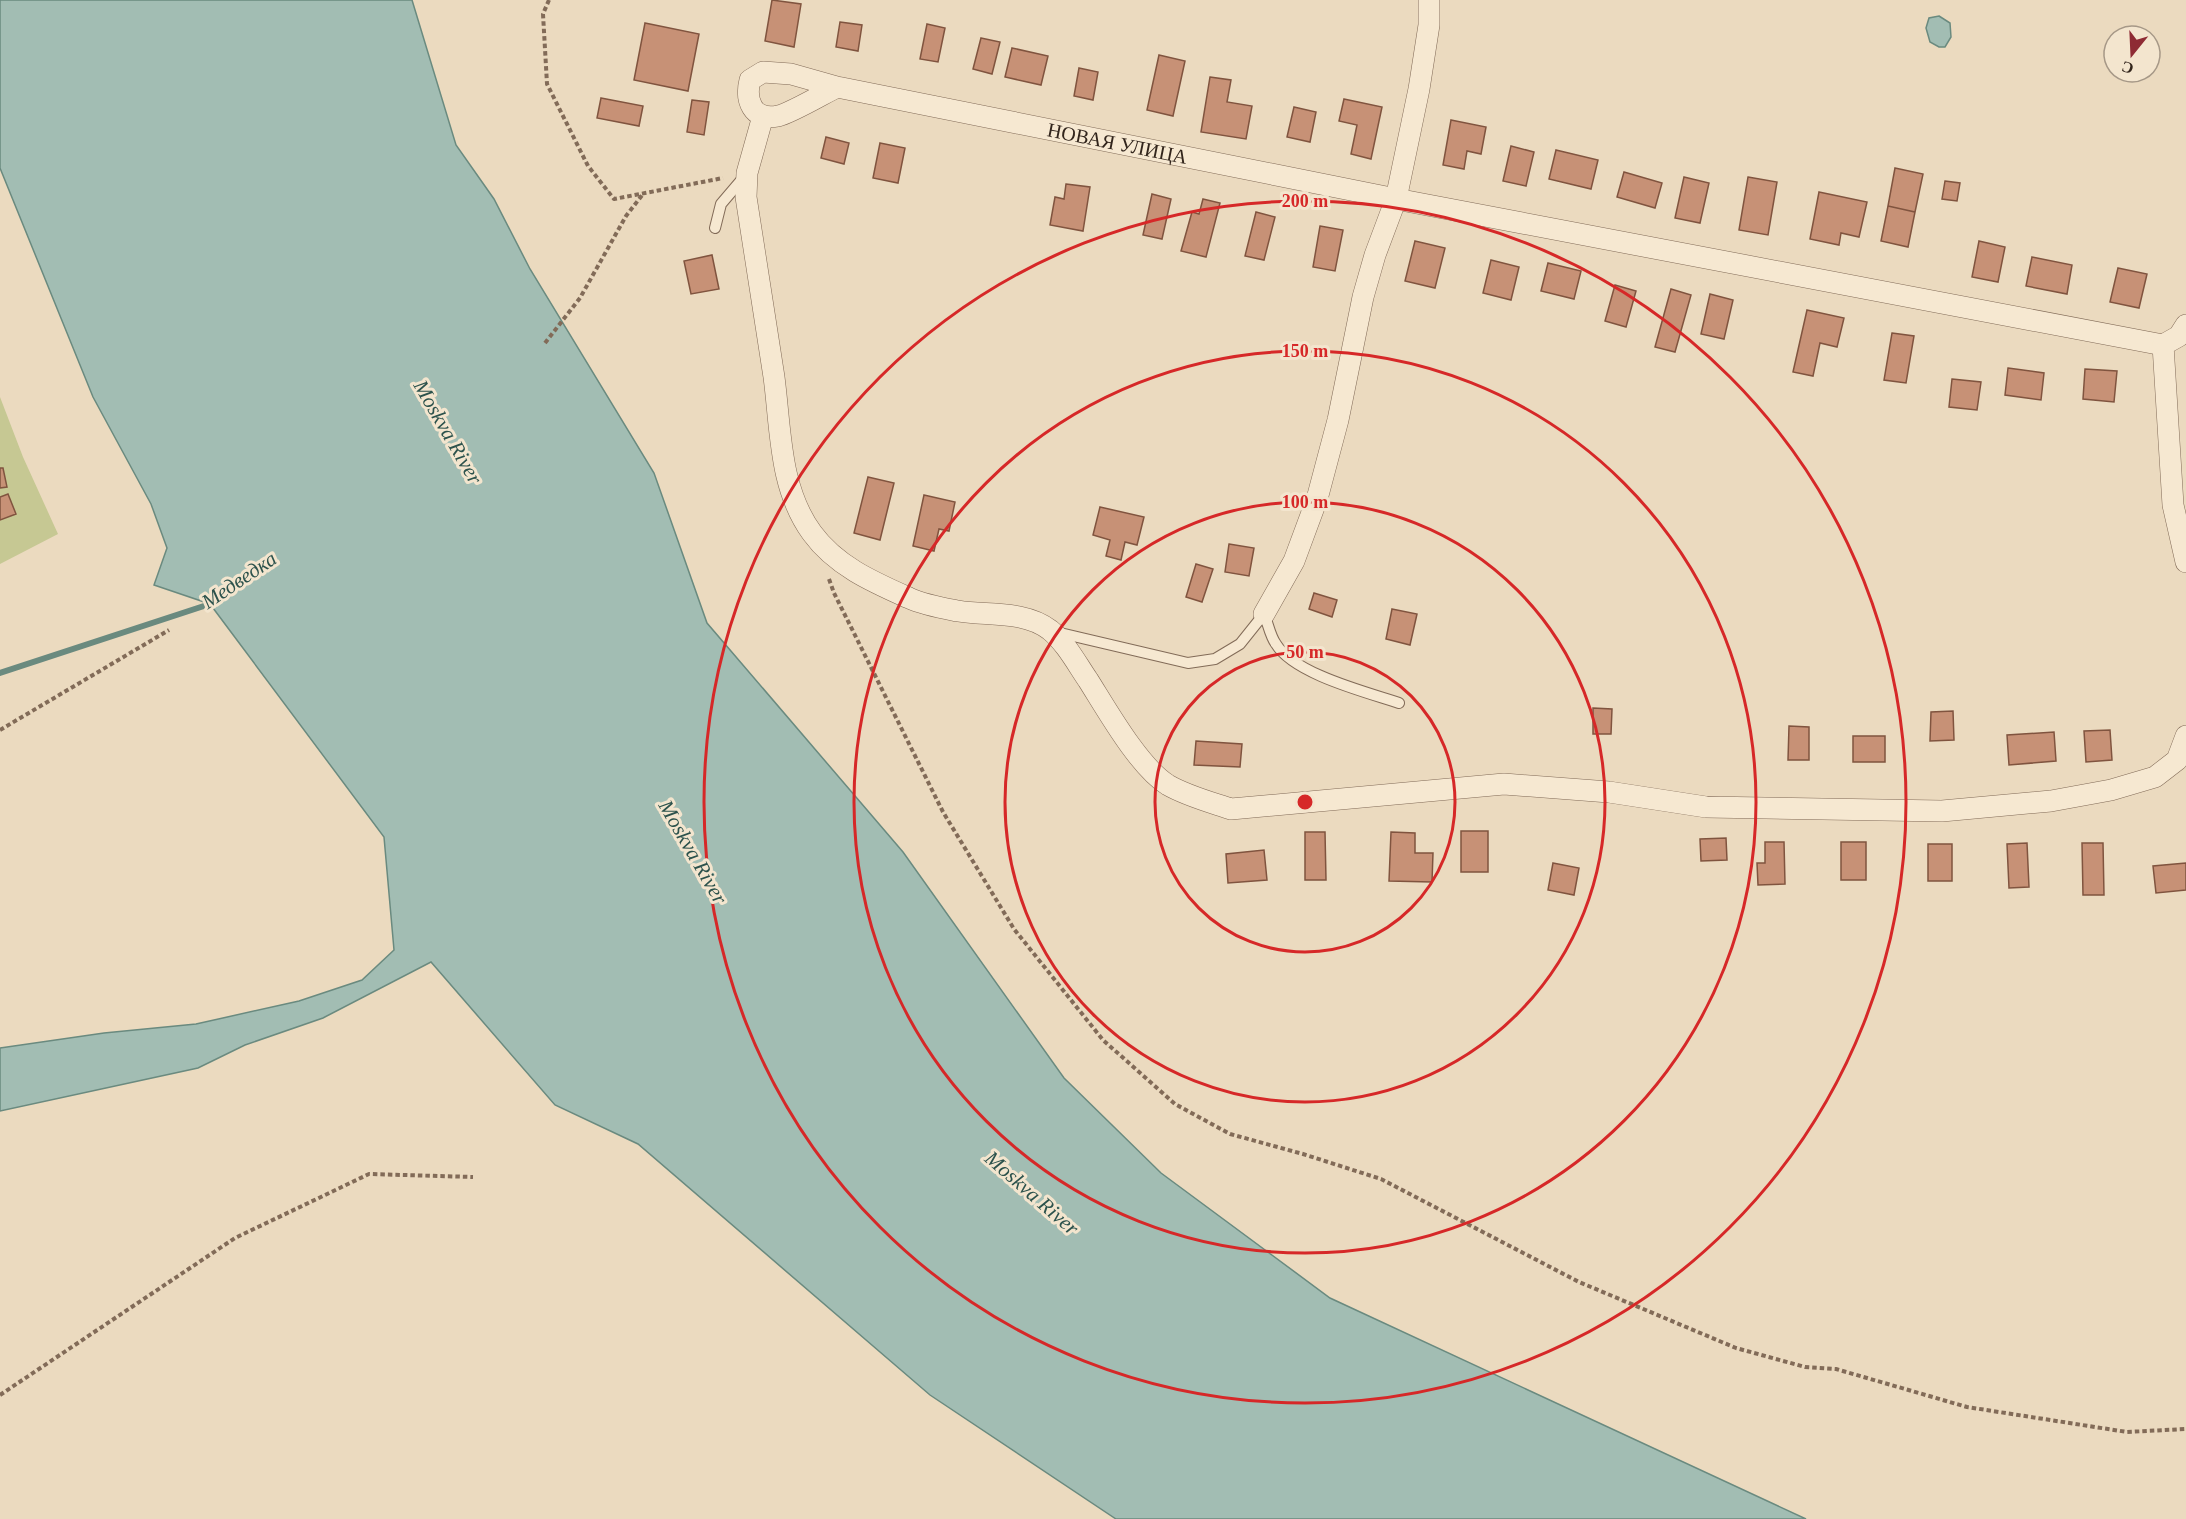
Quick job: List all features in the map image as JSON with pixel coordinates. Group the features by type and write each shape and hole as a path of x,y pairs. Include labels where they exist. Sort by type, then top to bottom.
{"street":[{"path":"1264,614 1294,561 1317,499 1338,420 1363,297 1396,199 1419,89 1429,25 1429,0"},
{"name":"НОВАЯ УЛИЦА","path":"763,116 752,108 747,93 750,80 763,72 791,74 837,87 1396,199 2163,345"},
{"path":"837,87 778,116 763,116 747,173 746,197 774,378 784,465 795,504 813,534 834,557 867,580 913,600 958,611 1000,614 1034,621 1050,630 1071,655 1137,754 1166,784 1191,796 1231,808 1504,784 1609,792 1706,807 1942,811 2051,801 2110,790 2155,777 2182,761 2186,736"},
{"path":"2186,325 2179,336 2163,345 2173,505 2186,562"}],"lane":[{"path":"715,228 721,204 747,173"},
{"path":"1050,630 1188,663 1215,659 1240,644 1264,614"},
{"path":"1264,614 1276,645 1292,661 1320,676 1399,703"}],"path":[{"path":"549,0 543,14 547,84 588,166 614,199 747,173"},
{"path":"545,343 580,298 626,216 643,194"},
{"path":"827,573 844,614 943,812 1014,929 1103,1040 1175,1104 1230,1134 1381,1179 1579,1282 1737,1348 1804,1366 1836,1369 1967,1407 2127,1432 2186,1429"},
{"path":"0,730 169,630"},
{"path":"0,1395 235,1238 369,1174 473,1177"}],"green space":[{"path":"0,397 23,457 58,534 0,564"}],"water":[{"name":"Moskva River","path":"0,0 412,0 456,145 494,199 530,269 654,473 707,623 903,852 1064,1078 1161,1173 1330,1298 1806,1519 1116,1519 930,1395 638,1144 555,1105 431,962 323,1018 245,1045 198,1068 0,1111 0,1048 104,1033 196,1024 299,1001 362,980 394,950 384,837 210,604 154,585 167,548 151,504 93,397 0,168"},
{"path":"1939,16 1950,23 1951,37 1945,47 1939,47 1930,42 1926,28 1929,18"}],"building":[{"path":"772,0 801,4 794,47 765,41"},
{"path":"840,22 862,25 858,51 836,47"},
{"path":"645,23 699,34 688,91 634,80"},
{"path":"927,24 945,28 938,62 920,59"},
{"path":"981,38 1000,42 992,74 973,69"},
{"path":"1012,48 1048,56 1041,85 1005,77"},
{"path":"1159,55 1185,61 1173,116 1147,110"},
{"path":"1079,68 1098,72 1093,100 1074,96"},
{"path":"1210,77 1231,80 1227,102 1252,106 1246,139 1201,132"},
{"path":"601,98 643,106 639,126 597,118"},
{"path":"1344,99 1382,107 1371,159 1351,154 1357,125 1339,121"},
{"path":"692,100 709,102 704,135 687,132"},
{"path":"1294,107 1316,112 1310,142 1287,137"},
{"path":"1451,120 1486,127 1481,154 1467,151 1464,169 1443,165"},
{"path":"826,137 849,143 844,164 821,158"},
{"path":"880,143 905,148 898,183 873,178"},
{"path":"1511,146 1534,152 1526,186 1503,181"},
{"path":"1556,150 1598,160 1591,189 1549,179"},
{"path":"1895,168 1923,174 1915,212 1888,206"},
{"path":"1624,172 1662,183 1655,208 1617,197"},
{"path":"1684,177 1709,183 1700,223 1675,218"},
{"path":"1748,177 1777,182 1768,235 1739,230"},
{"path":"1945,181 1960,183 1957,201 1942,199"},
{"path":"1066,184 1090,187 1083,231 1050,225 1055,197 1064,199"},
{"path":"1819,192 1867,202 1859,237 1841,233 1839,245 1810,239"},
{"path":"1152,194 1171,199 1162,239 1143,235"},
{"path":"1203,199 1220,203 1206,257 1181,251 1192,212 1199,214"},
{"path":"1888,206 1915,212 1908,247 1881,241"},
{"path":"1256,212 1275,217 1264,260 1245,256"},
{"path":"1320,226 1343,230 1335,271 1313,267"},
{"path":"1415,241 1445,248 1435,288 1405,281"},
{"path":"1979,241 2005,247 1998,282 1972,277"},
{"path":"712,255 719,289 691,294 684,261"},
{"path":"2032,257 2072,265 2067,294 2026,286"},
{"path":"1491,260 1519,267 1511,300 1483,293"},
{"path":"1548,263 1581,271 1574,299 1541,291"},
{"path":"2118,268 2147,274 2139,308 2110,302"},
{"path":"1615,285 1636,291 1626,327 1605,321"},
{"path":"1671,289 1691,295 1675,352 1655,347"},
{"path":"1710,294 1733,300 1724,339 1701,334"},
{"path":"1807,310 1844,318 1837,347 1820,343 1813,376 1793,372"},
{"path":"1892,333 1914,336 1906,383 1884,380"},
{"path":"2008,368 2044,373 2041,400 2005,395"},
{"path":"2085,369 2117,371 2114,402 2083,399"},
{"path":"1952,379 1981,382 1977,410 1949,407"},
{"path":"0,468 3,468 7,487 0,488"},
{"path":"868,477 894,483 880,540 854,533"},
{"path":"8,494 16,514 0,520 0,497"},
{"path":"924,495 955,502 949,531 939,529 934,551 913,546"},
{"path":"1100,507 1144,517 1137,545 1125,542 1121,560 1106,556 1110,540 1093,535"},
{"path":"1229,544 1254,548 1249,576 1225,572"},
{"path":"1196,564 1213,569 1202,602 1186,597"},
{"path":"1314,593 1337,600 1332,617 1309,609"},
{"path":"1392,609 1417,614 1410,645 1386,639"},
{"path":"1593,708 1612,709 1611,734 1593,734"},
{"path":"1953,711 1954,740 1930,741 1931,712"},
{"path":"1789,726 1809,727 1809,760 1788,760"},
{"path":"2110,730 2112,760 2086,762 2084,731"},
{"path":"2054,732 2056,761 2009,765 2007,735"},
{"path":"1853,736 1885,736 1885,762 1853,762"},
{"path":"1196,741 1242,744 1240,767 1194,765"},
{"path":"1461,831 1488,831 1488,872 1461,872"},
{"path":"1305,832 1325,832 1326,880 1305,880"},
{"path":"1391,832 1415,833 1415,853 1433,853 1432,882 1389,881"},
{"path":"1726,838 1727,860 1701,861 1700,839"},
{"path":"1765,842 1784,842 1785,884 1758,885 1757,863 1765,863"},
{"path":"1841,842 1866,842 1866,880 1841,880"},
{"path":"2027,843 2029,887 2009,888 2007,844"},
{"path":"2082,843 2103,843 2104,895 2083,895"},
{"path":"1928,844 1952,844 1952,881 1928,881"},
{"path":"1264,850 1267,880 1228,883 1226,854"},
{"path":"1553,863 1579,868 1574,895 1548,890"},
{"path":"2186,863 2186,890 2156,893 2153,866"}],"waterway":[{"name":"Медведка","path":"0,673 210,604"}]}
